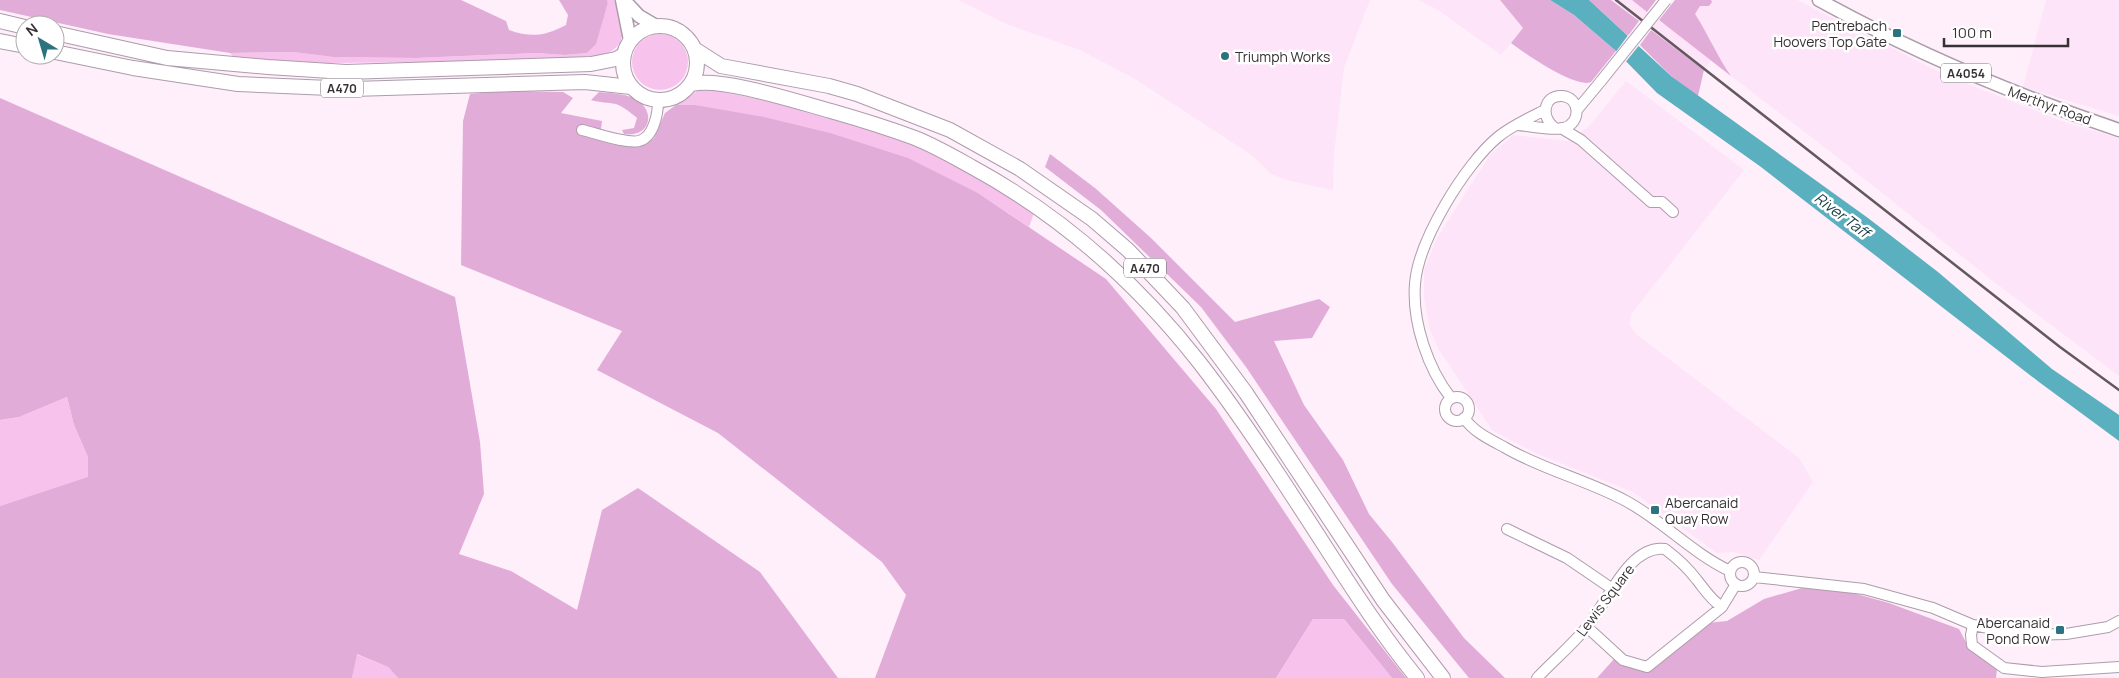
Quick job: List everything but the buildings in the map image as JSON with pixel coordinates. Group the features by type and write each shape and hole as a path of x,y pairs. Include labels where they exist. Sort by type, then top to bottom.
{"highway":[{"path":"0,21 15,24"},
{"path":"656,26 669,26 681,32 690,40 696,50 698,67 692,84 678,97 658,101 644,96 631,87 624,74 624,55 630,40 643,30 656,26"},
{"name":"A470","path":"65,35 167,58 268,68 346,72 591,64 616,59 624,55"},
{"path":"0,41 15,44"},
{"name":"A470","path":"696,50 721,66 829,86 857,94 950,130 1020,169 1092,219 1128,250 1183,308 1200,330 1251,400 1383,600 1443,678"},
{"name":"A470","path":"65,54 133,68 238,84 353,89 586,82 631,87"},
{"name":"A470","path":"692,84 714,82 787,98 852,117 916,139 990,177 1056,221 1104,260 1197,359 1225,396 1298,503 1369,615 1416,678"}],"main road":[{"path":"623,0 639,16 656,26"},
{"path":"623,0 630,40"},
{"name":"Merthyr Road","path":"1819,0 1878,32 1962,71 2005,89 2119,130"}],"street":[{"path":"1517,125 1558,128 1571,125 1577,113 1601,81 1666,0"},
{"path":"1569,98 1594,91"},
{"path":"1452,398 1440,384 1431,366 1421,335 1415,284 1419,266 1434,227 1466,172 1488,146 1499,135 1544,110 1554,97 1564,96 1573,101 1582,140"},
{"path":"582,130 625,140 639,141 646,137 652,129 658,111 658,101"},
{"path":"1544,110 1547,121 1582,140 1651,202 1662,202 1673,212"},
{"path":"1459,397 1468,403 1468,412 1464,418 1453,420 1447,415 1445,408 1452,398 1459,397"},
{"path":"1464,418 1470,426 1511,451 1597,486 1629,502 1711,562 1730,571"},
{"path":"1506,529 1567,558 1611,588"},
{"name":"Lewis Square","path":"1537,678 1587,627 1611,588 1634,562 1646,552 1665,549 1676,557 1696,578 1713,602 1722,607"},
{"path":"1754,578 1753,568 1744,562 1734,564 1730,571 1731,578 1736,584 1746,585 1754,578 1864,589 1933,608 1973,625 2024,635 2066,634 2108,626 2119,621"},
{"path":"1587,627 1623,660 1647,667 1722,607 1736,584"},
{"path":"1973,625 1970,635 1972,645 2002,673 2119,667"}],"shaded area":[{"path":"0,0 461,0 506,21 509,30 538,35 551,32 566,25 568,15 559,0 607,0 608,3 596,44 587,53 416,58 333,57 293,52 230,53 108,34 65,24 65,15 22,15 0,10"},
{"path":"607,0 614,0 620,18 622,34 616,47 598,56 458,62 324,63 234,58 230,53 293,52 333,57 416,58 587,53 596,43 608,3"},
{"path":"958,0 1370,0 1344,68 1334,154 1333,190 1290,181 1271,174 1253,156 1135,79 1080,50 1009,25"},
{"path":"1419,0 1500,0 1523,28 1501,55 1438,10"},
{"path":"1500,0 1550,0 1574,15 1616,51 1591,82 1584,83 1574,80 1538,62 1511,43 1523,28"},
{"path":"1589,0 1611,0 1639,21 1628,36"},
{"path":"1611,0 1632,0 1663,24 1683,0 1797,0 1945,75 2064,122 2119,138 2119,376 1993,281 1814,139 1711,61 1704,70"},
{"path":"1632,0 1656,0 1647,12"},
{"path":"1675,0 1711,0 1712,2 1709,6 1700,6 1695,14 1731,76 1659,20"},
{"path":"2046,0 2119,0 2119,116 2023,87"},
{"path":"1651,30 1704,70 1698,96 1671,76 1640,45"},
{"path":"654,34 666,34 676,38 684,46 688,62 684,78 676,86 666,90 654,90 644,86 636,78 632,68 632,56 636,46 644,38"},
{"path":"1626,81 1744,170 1632,313 1629,324 1636,334 1799,458 1813,482 1759,560 1734,552 1717,553 1633,492 1535,453 1492,430 1438,348 1430,330 1424,298 1424,270 1437,238 1490,155 1513,135 1569,141 1589,126"},
{"path":"706,89 815,113 879,132 920,148 997,189 1034,213 1029,227 978,193 695,105 676,105 697,91"},
{"path":"506,91 563,92 573,98 561,113 602,121 600,137 635,146 645,145 654,138 665,113 676,105 695,105 764,117 830,133 908,158 978,193 1106,279 1216,409 1333,585 1406,678 1392,678 1344,619 1313,619 1276,678 875,678 906,595 882,562 718,433 597,370 622,331 461,265 463,121 470,94"},
{"path":"599,92 634,98 641,103 646,109 648,116 645,128 633,134 624,134 622,130 634,128 637,118 625,108 616,104 591,100"},
{"path":"0,98 455,297 480,442 484,494 459,554 511,571 577,610 602,510 638,488 760,572 838,678 398,678 388,667 357,654 352,678 0,678 0,506 88,477 88,457 74,425 67,397 19,417 0,420"},
{"path":"1050,154 1095,188 1151,238 1235,322 1319,299 1330,307 1312,338 1274,341 1304,405 1343,460 1369,514 1464,638 1505,678 1469,678 1392,584 1246,367 1201,307 1101,210 1045,167"},
{"path":"67,397 74,425 88,457 88,478 0,506 0,420 19,417"},
{"path":"1802,588 1853,593 1889,603 1959,629 1970,650 1997,669 1996,678 1597,678 1614,659 1628,667 1648,670 1707,623 1727,621 1764,599"},
{"path":"1313,619 1344,619 1392,678 1276,678"},
{"path":"356,654 388,667 398,678 352,678"}],"water":[{"name":"River Taff","path":"1550,0 1589,0 1671,76 1868,218 1938,272 2052,369 2119,415 2119,441 2039,382 1761,167 1657,93 1616,51 1574,15"}],"pier":[{"path":"1629,34 1641,43 1624,64 1615,53"}],"railway":[{"path":"1616,0 2060,347 2119,390"}],"place":[{"name":"Pentrebach Hoovers Top Gate","path":"1897,33"},
{"name":"Triumph Works","path":"1225,56"},
{"name":"Abercanaid Quay Row","path":"1655,510"},
{"name":"Abercanaid Pond Row","path":"2060,630"}]}
